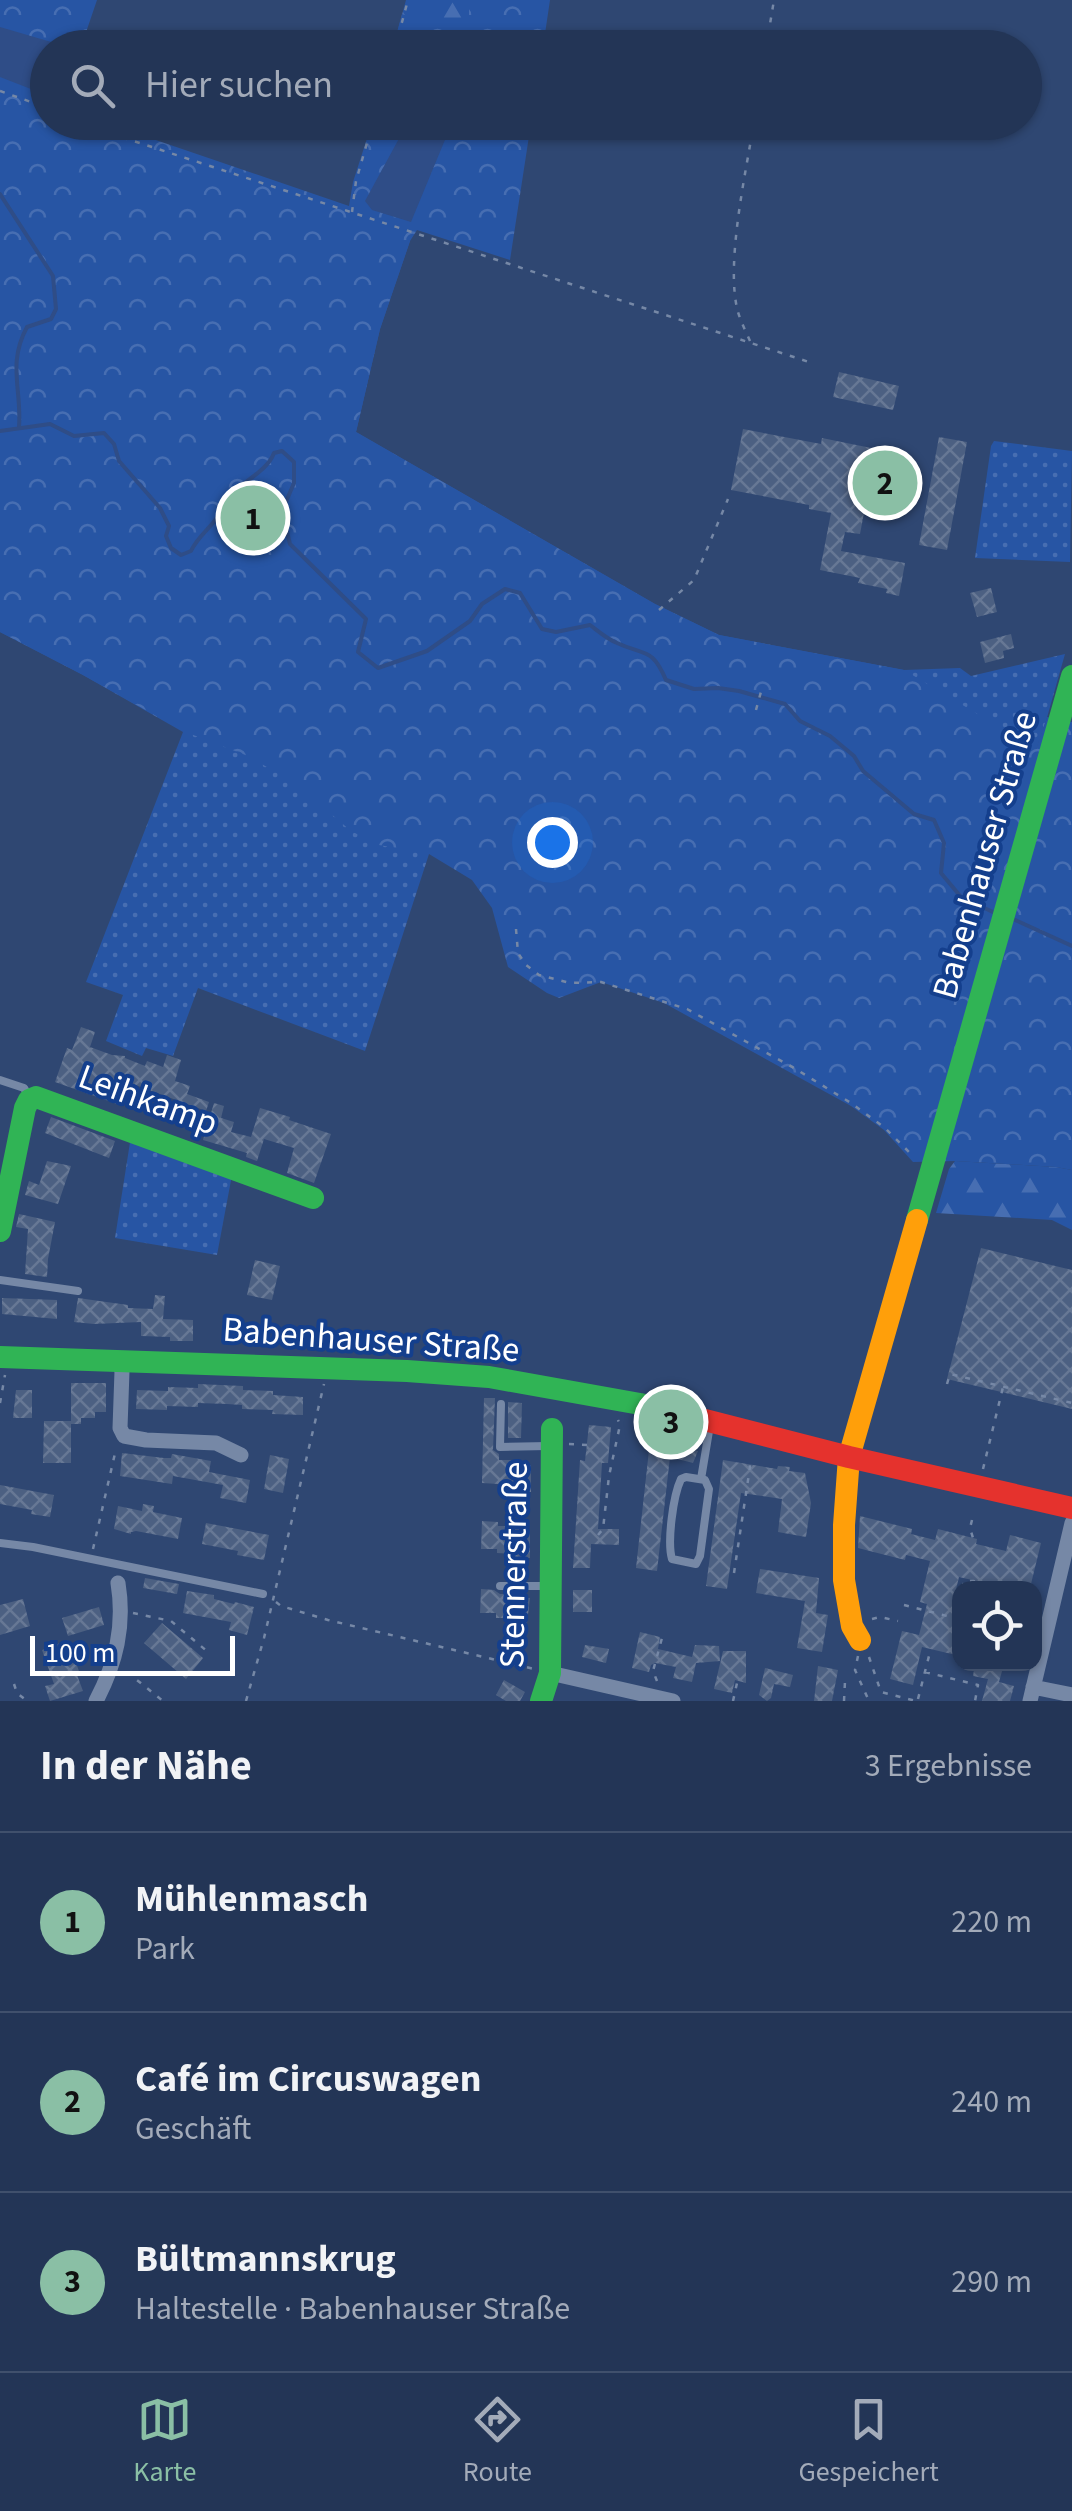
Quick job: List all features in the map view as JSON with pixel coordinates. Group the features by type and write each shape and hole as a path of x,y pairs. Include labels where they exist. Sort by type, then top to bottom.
{"street":[{"name":"Babenhauser Straße","path":"860,1640 852,1630 844,1574 849,1457 1068,708 1072,676"},
{"name":"Leihkamp","path":"0,1231 25,1108 30,1099 38,1097 313,1198"},
{"name":"Babenhauser Straße","path":"4,1357 489,1377 640,1404 849,1457"},
{"path":"118,1362 122,1371 120,1428 124,1436 216,1444 242,1454"},
{"name":"Stennerstraße","path":"541,1701 550,1673 552,1438"},
{"path":"849,1457 1072,1508"},
{"path":"1072,1523 1032,1694 1072,1695"},
{"path":"96,1701 114,1662 122,1611 118,1583"},
{"path":"550,1673 673,1701"}],"lane":[{"path":"0,1080 24,1088 30,1099"},
{"path":"0,1280 78,1291"},
{"path":"501,1404 500,1446 552,1438"},
{"path":"701,1478 710,1421"},
{"path":"686,1477 701,1478 710,1489 700,1556 696,1564 676,1562 670,1549 678,1483 686,1477"},
{"path":"0,1543 264,1594"},
{"path":"114,1565 118,1583"},
{"path":"500,1586 550,1586"}],"path":[{"path":"400,30 408,0"},
{"path":"769,30 774,0"},
{"path":"0,91 30,102"},
{"path":"133,140 809,362"},
{"path":"352,213 369,140"},
{"path":"750,342 737,309 735,277 736,239 751,140"},
{"path":"659,610 694,580 728,499"},
{"path":"756,710 762,688"},
{"path":"516,928 518,954 539,975 570,984 601,982 687,1009 851,1102 909,1153 932,1165"},
{"path":"0,1403 4,1357"},
{"path":"246,1701 274,1600 328,1368"},
{"path":"948,1384 950,1374 1072,1403"},
{"path":"980,1487 1004,1385"},
{"path":"598,1535 603,1528 620,1425 617,1417"},
{"path":"91,1560 118,1440 124,1436"},
{"path":"734,1573 750,1467 747,1459"},
{"path":"972,1520 973,1538"},
{"path":"264,1594 281,1606 328,1620 550,1673"},
{"path":"904,1606 952,1617"},
{"path":"122,1611 171,1621 208,1652"},
{"path":"869,1701 855,1670 860,1640 875,1616 898,1621"},
{"path":"656,1697 654,1671 662,1638"},
{"path":"860,1640 881,1692 917,1701 930,1652"},
{"path":"114,1662 163,1701"},
{"path":"925,1672 978,1685 974,1701"},
{"path":"844,1682 844,1701"},
{"path":"733,1701 737,1683"},
{"path":"14,1684 17,1693 27,1701"}],"green space":[{"path":"0,0 97,0 87,30 30,30 30,140 156,140 349,206 367,140 528,140 510,260 417,230 410,241 380,329 356,432 655,604 719,635 904,670 1036,749 1047,717 1072,722 1072,1170 955,1161 913,1162 884,1130 851,1106 664,1003 601,982 559,998 547,993 508,967 492,908 472,880 429,854 379,845 351,831 296,784 248,756 183,731 0,632"},
{"path":"406,0 469,0 470,30 398,30"},
{"path":"469,0 550,0 546,30 469,30"},
{"path":"402,14 445,30 398,30"},
{"path":"0,211 410,241 380,329 356,432 655,604 719,635 904,670 960,668 971,676 1065,654 1020,797 468,750 429,854 365,1051 198,988 173,1056 146,1048 142,1056 106,1041 123,995 86,982 183,732 0,632"},
{"path":"994,441 1072,451 1070,562 975,558"},
{"path":"131,1136 232,1175 217,1255 115,1238"},
{"path":"955,1161 1072,1170 1072,1230 1052,1220 936,1213"}],"shaded area":[{"path":"0,27 30,36 30,89 0,77"},
{"path":"398,140 445,140 411,222 372,210 365,201"}],"building":[{"path":"839,372 899,386 893,410 833,397"},
{"path":"743,429 821,444 822,438 876,449 860,534 845,532 841,551 905,563 899,596 886,593 887,589 858,583 860,578 820,570 831,513 731,490"},
{"path":"939,437 967,442 947,550 919,545"},
{"path":"991,588 997,612 977,617 970,593"},
{"path":"1011,634 1014,648 1003,651 1004,658 985,663 980,642"},
{"path":"81,1027 95,1032 90,1047 145,1066 147,1061 163,1067 167,1055 181,1060 175,1081 190,1086 187,1094 209,1102 206,1111 130,1083 117,1104 55,1082 67,1048 72,1050"},
{"path":"214,1103 224,1106 221,1118 234,1122 231,1132 251,1137 260,1108 331,1134 314,1183 287,1173 294,1148 264,1139 257,1161 246,1157 247,1153 203,1140"},
{"path":"51,1117 115,1141 109,1158 45,1133"},
{"path":"47,1161 71,1166 58,1204 25,1195 29,1181 39,1185"},
{"path":"19,1214 55,1222 47,1277 25,1274 28,1229 16,1227"},
{"path":"981,1248 1072,1270 1072,1409 947,1379"},
{"path":"255,1260 280,1266 272,1300 247,1295"},
{"path":"155,1295 165,1296 163,1319 193,1320 193,1341 141,1336 141,1322 74,1322 78,1298 153,1309"},
{"path":"2,1298 57,1300 57,1319 2,1314"},
{"path":"71,1383 106,1383 106,1412 95,1412 95,1418 81,1418 81,1424 71,1424 71,1463 43,1463 44,1421 71,1421"},
{"path":"198,1384 243,1386 243,1390 303,1397 303,1415 272,1414 273,1410 242,1409 242,1405 227,1404 136,1409 137,1390 168,1391 168,1387 198,1388"},
{"path":"16,1390 32,1390 32,1418 13,1418"},
{"path":"484,1398 495,1398 493,1450 499,1454 499,1460 520,1460 520,1464 531,1465 531,1492 514,1492 514,1488 482,1483"},
{"path":"508,1402 522,1403 521,1438 508,1438"},
{"path":"589,1425 611,1427 608,1463 602,1463 598,1529 619,1529 619,1545 591,1544 590,1568 573,1568 580,1460 585,1461"},
{"path":"650,1441 698,1451 693,1463 670,1457 657,1571 636,1568"},
{"path":"122,1453 164,1458 171,1458 172,1454 211,1461 209,1472 250,1480 246,1503 220,1498 223,1485 173,1476 172,1484 120,1476"},
{"path":"270,1455 289,1459 283,1493 264,1489"},
{"path":"723,1460 777,1469 790,1467 789,1471 805,1473 811,1503 806,1537 778,1532 782,1499 741,1493 727,1589 706,1586"},
{"path":"0,1485 54,1495 50,1517 0,1504"},
{"path":"143,1504 154,1506 153,1512 182,1518 178,1539 114,1529 118,1506 142,1511"},
{"path":"860,1516 912,1529 911,1534 935,1540 938,1529 1006,1551 1010,1535 1041,1543 1032,1581 976,1581 959,1577 952,1581 952,1654 922,1647 913,1685 890,1679 902,1631 919,1635 927,1604 920,1602 930,1561 906,1555 905,1560 858,1548"},
{"path":"482,1521 530,1531 530,1558 513,1558 513,1554 497,1553 497,1549 481,1549"},
{"path":"206,1523 269,1535 264,1560 202,1544"},
{"path":"760,1569 819,1578 816,1613 828,1615 822,1652 797,1648 805,1601 756,1593"},
{"path":"145,1578 179,1584 177,1594 143,1588"},
{"path":"481,1589 530,1598 527,1623 496,1618 496,1613 480,1613"},
{"path":"573,1590 592,1590 592,1612 573,1612"},
{"path":"187,1591 254,1607 247,1635 229,1630 231,1622 183,1613"},
{"path":"23,1599 30,1626 0,1635 0,1605"},
{"path":"99,1607 104,1625 68,1636 62,1618"},
{"path":"162,1623 203,1658 186,1679 144,1643"},
{"path":"640,1632 660,1637 658,1649 692,1657 695,1645 719,1646 720,1661 696,1663 692,1682 673,1678 676,1667 655,1663 649,1672 632,1668"},
{"path":"68,1640 83,1691 50,1701 45,1686 54,1684 42,1650"},
{"path":"585,1645 609,1649 606,1663 582,1657"},
{"path":"723,1651 746,1651 746,1683 735,1680 732,1693 714,1689"},
{"path":"818,1666 838,1670 832,1701 814,1701"},
{"path":"765,1668 793,1675 790,1687 774,1684 767,1701 759,1695"},
{"path":"974,1671 1002,1671 999,1682 1014,1686 1010,1701 982,1701 988,1679 973,1676"},
{"path":"504,1680 525,1692 520,1701 506,1701 496,1695"}],"waterway":[{"path":"0,194 53,276 56,309 51,319 27,327 21,340 16,365 19,428"},
{"path":"0,431 50,424 74,436 104,433 114,444 119,461 160,508 169,526 166,536 171,548 181,555 191,551 218,517 227,498 266,466 274,453 282,451 294,462 294,483 285,504 284,520 290,544 366,619 358,652 378,668 427,651 470,621 482,604 505,589 520,593 542,629 556,632 590,625 613,641 652,657 666,680 694,689 739,691 785,704 800,721 830,736 854,756 863,771 914,814 934,820 944,843 941,873 961,897 995,913"},
{"path":"1013,919 1072,946"}],"traffic: fast":[{"path":"917,1220 1072,676"},
{"path":"0,1231 25,1108 36,1097 313,1198"},
{"path":"0,1357 489,1377 693,1417"},
{"path":"541,1701 550,1673 552,1429"}],"traffic: slow":[{"path":"860,1640 852,1626 844,1580 849,1457 917,1220"}],"traffic: jam":[{"path":"693,1417 1072,1508"}],"place":[{"name":"Café im Circuswagen","path":"885,483"},
{"name":"Mühlenmasch","path":"253,518"},
{"name":"Bültmannskrug","path":"671,1422"}]}
